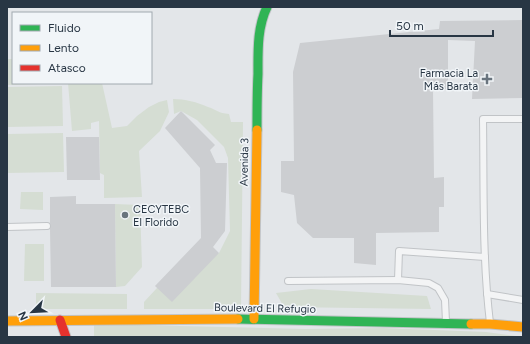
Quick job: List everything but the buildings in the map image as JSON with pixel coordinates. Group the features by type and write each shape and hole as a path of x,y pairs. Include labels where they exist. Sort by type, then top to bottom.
{"main road":[{"name":"Avenida 3","path":"254,319 258,54 260,26 263,14 267,7"},
{"name":"Boulevard El Refugio","path":"7,320 254,319 446,323 489,328 523,327"},
{"path":"60,320 66,337"}],"lane":[{"path":"489,328 483,119 523,119"},
{"path":"7,227 47,226"},
{"path":"398,280 398,251 486,257"},
{"path":"288,281 398,280 429,283 438,288 445,300 446,323"},
{"path":"487,294 523,300"}],"shaded area":[{"path":"7,59 12,59 12,84 38,84 7,85"},
{"path":"68,84 102,84 112,128 127,126 149,107 167,100 169,112 160,131 139,151 142,197 104,198 104,175 100,173 99,121 91,123 91,129 72,131"},
{"path":"62,86 63,126 7,127 7,87"},
{"path":"173,99 186,100 229,114 231,122 243,122 241,309 144,309 144,302 157,288 219,253 230,231 228,158 224,147 197,120 181,111 174,114"},
{"path":"63,133 64,172 7,173 7,134"},
{"path":"21,192 43,192 43,210 20,209"},
{"path":"115,204 140,205 142,267 125,286 116,287"},
{"path":"25,244 44,244 44,281 24,281"},
{"path":"311,289 427,296 431,309 284,307 276,293"},
{"path":"36,293 127,294 127,309 36,309"},
{"path":"94,324 305,329 383,328 486,332 523,337 94,337"}],"traffic: fast":[{"path":"257,130 258,48 261,23 267,7"},
{"path":"238,319 471,324"}],"traffic: slow":[{"path":"254,319 257,130"},
{"path":"7,321 238,319"},
{"path":"471,324 523,327"}],"traffic: jam":[{"path":"60,320 66,337"}],"place":[{"name":"Farmacia La Más Barata","path":"487,79"},
{"name":"CECYTEBC El Florido","path":"125,215"}]}
